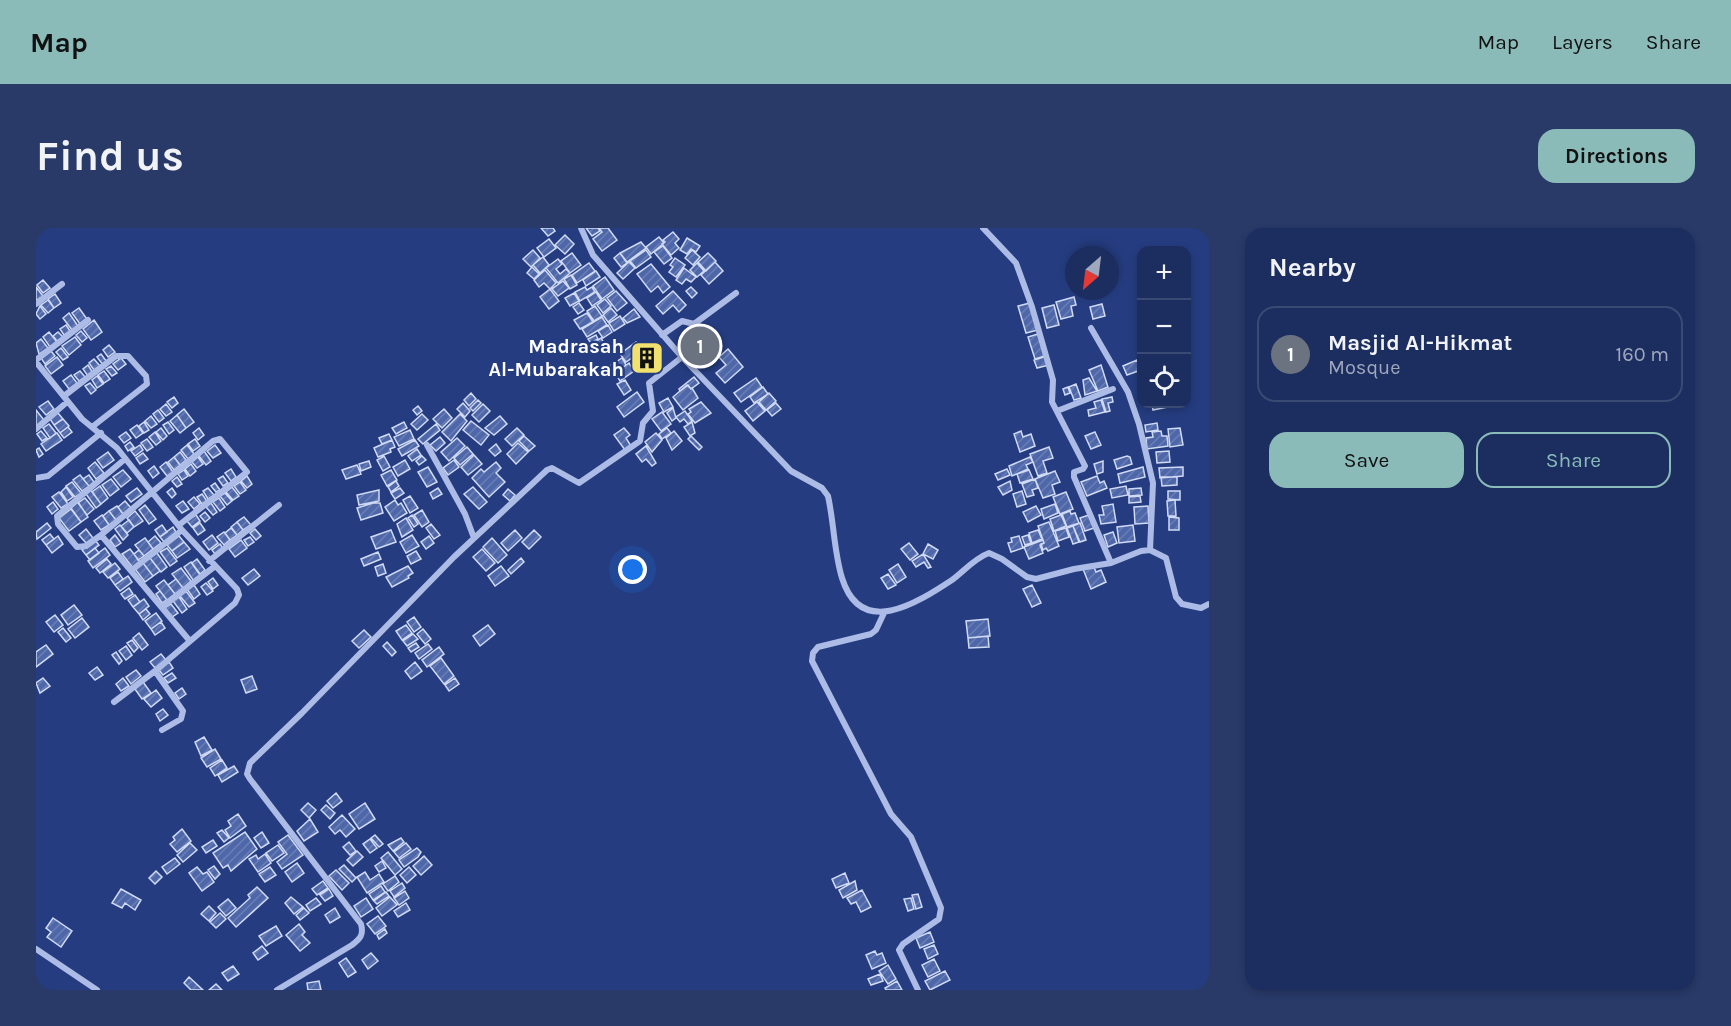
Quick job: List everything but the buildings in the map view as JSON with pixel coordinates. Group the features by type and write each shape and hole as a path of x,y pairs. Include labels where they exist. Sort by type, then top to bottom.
{"street":[{"path":"581,228 593,255 682,357 791,471 822,488 828,496 843,579 857,604 866,611 884,613 902,608 952,580 989,553 1002,559 1027,578 1036,579 1111,563 1141,551 1150,550 1166,558 1176,597 1182,604 1201,608 1209,604"},
{"path":"983,228 1016,263 1032,307 1053,380 1051,400 1085,466 1083,470 1074,472 1074,477 1111,563"},
{"path":"36,304 62,284"},
{"path":"662,335 681,321 694,324 736,293"},
{"path":"88,320 37,365 92,427 125,459 214,567 237,589 239,595 235,603 114,702"},
{"path":"1091,328 1128,392 1139,424 1153,483 1150,550"},
{"path":"36,429 66,399 116,356 129,356 146,376 147,384 92,427"},
{"path":"277,990 352,945 360,939 363,929 250,779 247,774 250,763 474,538 550,468 579,483 640,441 643,423 653,411 648,383 682,357"},
{"path":"1057,411 1113,389"},
{"path":"36,478 48,476 100,433"},
{"path":"125,459 57,516 58,524 76,547 86,546 101,535 219,438 247,470 132,570"},
{"path":"427,445 465,514 474,538"},
{"path":"209,561 279,505"},
{"path":"101,535 189,640"},
{"path":"162,607 214,567"},
{"path":"884,613 876,630 871,634 818,647 813,653 812,661 891,814 911,837 941,908 939,920 903,944 899,950 918,990"},
{"path":"154,671 183,711 181,720 162,730"},
{"path":"36,948 97,990"}],"place":[{"name":"Masjid Al-Hikmat","path":"700,346"},
{"name":"Madrasah Al-Mubarakah","path":"647,358"}]}
